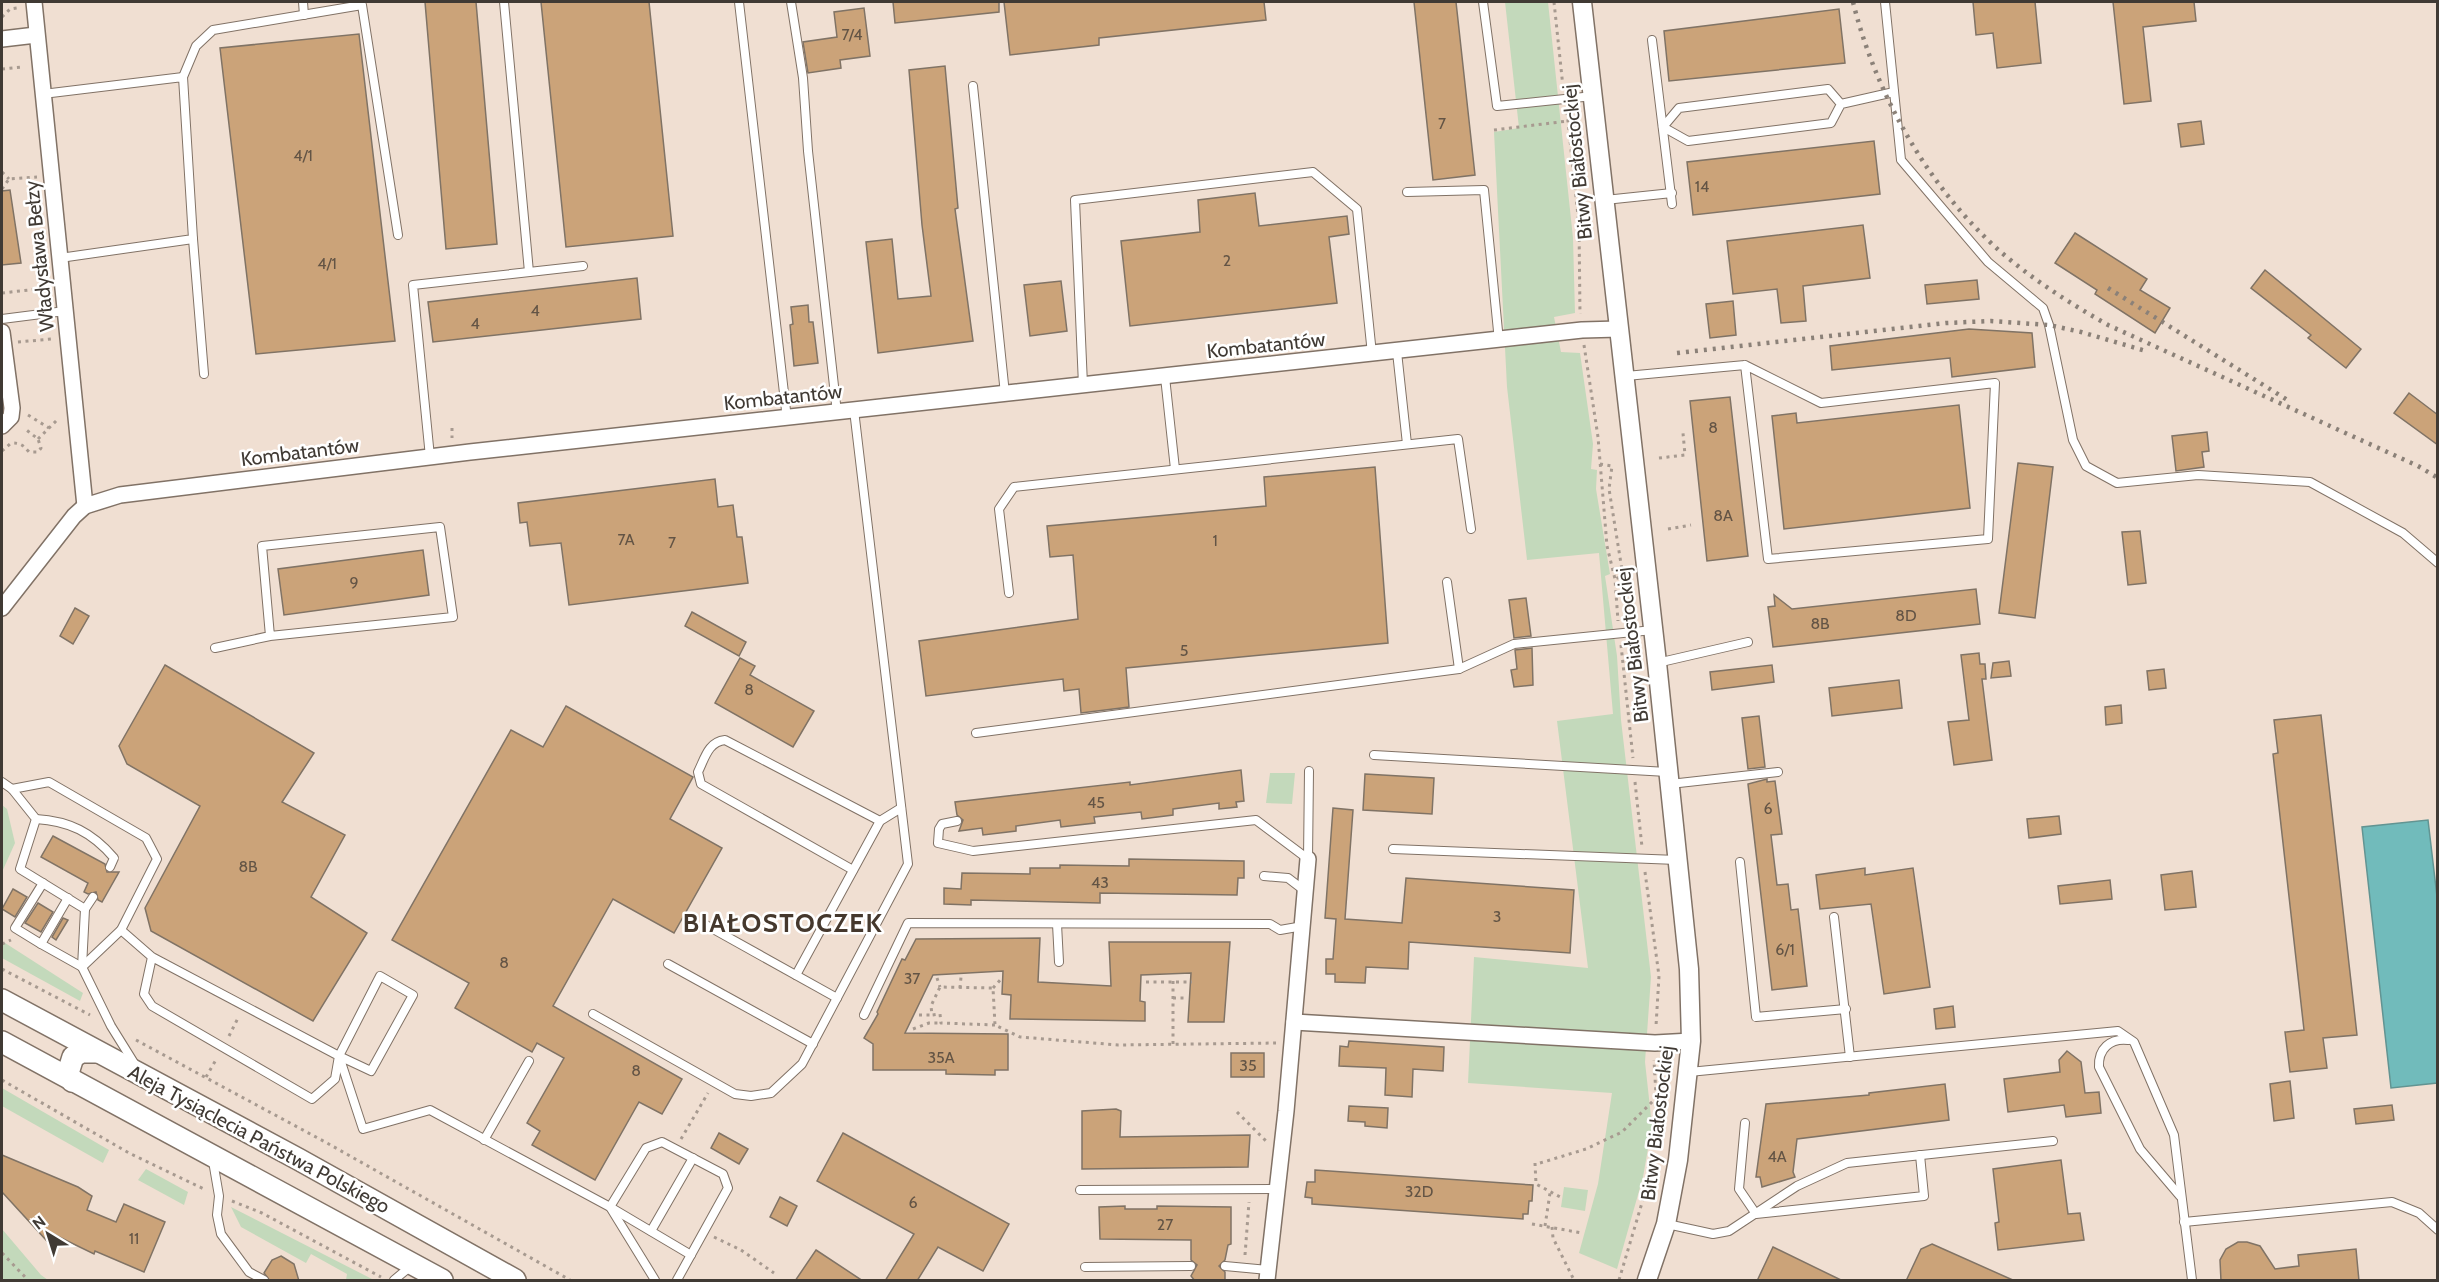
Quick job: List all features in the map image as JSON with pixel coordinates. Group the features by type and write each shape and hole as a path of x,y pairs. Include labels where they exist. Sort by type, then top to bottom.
{"main road":[{"name":"Aleja Tysiąclecia Państwa Polskiego","path":"2,1000 404,1217 515,1281"},
{"name":"Aleja Tysiąclecia Państwa Polskiego","path":"2,1042 442,1281"},
{"path":"72,1081 68,1073 73,1057 81,1052 96,1052"}],"street":[{"name":"Władysława Bełzy","path":"34,2 85,507"},
{"name":"Bitwy Białostockiej","path":"1582,2 1657,663 1689,969 1691,1041 1678,1160 1666,1224 1647,1281"},
{"path":"2,39 36,35"},
{"name":"Kombatantów","path":"2,608 74,516 85,507 120,495 430,457 854,410 1499,341 1582,330 1619,329"},
{"path":"2,337 12,408 11,417 2,426"},
{"path":"1267,1275 1304,926 1308,859"},
{"path":"1294,1022 1655,1043 1691,1041"}],"lane":[{"path":"303,2 304,15"},
{"path":"504,2 529,272"},
{"path":"739,2 787,419"},
{"path":"791,2 803,78 808,151 837,413"},
{"path":"1483,2 1497,106 1593,96"},
{"path":"1885,2 1901,160 1988,262 2043,308 2049,326 2073,441 2086,466 2117,483 2198,475 2310,482 2403,533 2438,563"},
{"path":"204,374 183,77 195,46 213,30 362,5 398,235"},
{"path":"1652,40 1672,204"},
{"path":"44,94 183,77"},
{"path":"973,86 1005,394"},
{"path":"1663,127 1679,108 1828,89 1841,104"},
{"path":"1663,127 1688,141 1831,123 1841,104 1894,92"},
{"path":"1083,385 1075,200 1313,172 1358,210 1372,354"},
{"path":"1407,192 1484,190 1499,341"},
{"path":"1604,200 1672,193"},
{"path":"60,258 194,238"},
{"path":"430,457 413,285 583,266"},
{"path":"2,319 65,311"},
{"path":"1397,352 1407,444"},
{"path":"1624,376 1745,365 1821,403 1995,383 1988,539 1768,560 1745,365"},
{"path":"1165,377 1174,469"},
{"path":"593,1014 735,1094 751,1096 771,1093 802,1064 908,864 854,410"},
{"path":"1009,593 999,509 1014,487 1458,439 1471,529"},
{"path":"215,648 270,636 453,617 440,527 262,546 270,636"},
{"path":"1448,582 1459,669"},
{"path":"976,733 1459,669 1514,644 1653,630"},
{"path":"1657,663 1748,642"},
{"path":"853,870 701,784 698,772 711,746 725,740 880,821"},
{"path":"1374,755 1634,771 1669,778 1778,772"},
{"path":"1308,859 1309,771"},
{"path":"2,782 12,789 36,819 63,821 102,844 114,858 110,867"},
{"path":"12,789 49,782 147,837 157,859 121,930 82,967"},
{"path":"796,975 880,821 901,808"},
{"path":"36,819 20,869 85,909"},
{"path":"957,821 942,824 939,828 938,843 973,851 1256,820 1308,859"},
{"path":"1393,849 1678,860"},
{"path":"1740,862 1756,1017 1846,1009"},
{"path":"1264,876 1288,878 1306,892"},
{"path":"43,883 15,928 82,967"},
{"path":"93,897 85,909 82,967 111,1026 130,1058 149,1080"},
{"path":"41,944 68,898"},
{"path":"1834,917 1850,1057"},
{"path":"864,1015 908,924 1270,924 1280,930 1304,926"},
{"path":"1057,924 1059,962"},
{"path":"706,925 837,998"},
{"path":"121,930 152,957 339,1056 371,1071 413,995 380,976 339,1056 335,1079 312,1099 152,1006 144,994 152,957"},
{"path":"668,964 813,1044"},
{"path":"1689,1072 2118,1031 2134,1042 2174,1135 2192,1281"},
{"path":"2134,1042 2112,1041 2101,1052 2099,1067 2140,1149 2181,1197"},
{"path":"339,1056 363,1129 430,1110 610,1207 691,1255"},
{"path":"484,1140 530,1061"},
{"path":"1745,1123 1739,1189 1756,1214"},
{"path":"1666,1224 1713,1234 1729,1232 1797,1186 1847,1163 2053,1141"},
{"path":"610,1207 646,1148 662,1142 723,1174 728,1188 677,1281"},
{"path":"211,1154 219,1196 217,1215 220,1234 249,1272 264,1281"},
{"path":"1756,1214 1924,1196 1920,1155"},
{"path":"651,1231 693,1158"},
{"path":"1080,1190 1277,1189"},
{"path":"2184,1222 2392,1202 2419,1213 2438,1230"},
{"path":"610,1207 655,1281"},
{"path":"394,1281 414,1264"},
{"path":"1085,1267 1191,1266"},
{"path":"1225,1266 1244,1268 1267,1275"}],"path":[{"path":"1554,2 1579,225 1580,318"},
{"path":"2,69 23,67"},
{"path":"1494,130 1568,121"},
{"path":"2,172 9,179 37,177"},
{"path":"2,189 9,179"},
{"path":"2,293 47,288"},
{"path":"2,337 52,339"},
{"path":"1584,345 1600,464 1607,546 1615,579 1618,633 1643,858 1659,976 1655,1043 1658,1130 1647,1186 1619,1281"},
{"path":"21,417 30,415 49,428"},
{"path":"38,439 62,415"},
{"path":"2,448 11,443 23,444 34,454 41,448 38,439 20,425"},
{"path":"1659,458 1685,455 1683,433"},
{"path":"1600,464 1612,466 1609,489 1623,576 1615,579"},
{"path":"1668,529 1691,525"},
{"path":"2,969 206,1077 485,1231 570,1281"},
{"path":"960,988 961,977"},
{"path":"932,1015 931,1006 940,987 937,978"},
{"path":"995,1025 993,988 1001,979"},
{"path":"1146,982 1173,980 1191,982"},
{"path":"1173,980 1173,1044"},
{"path":"940,987 993,988"},
{"path":"1173,998 1187,998"},
{"path":"206,1077 245,1005"},
{"path":"919,1015 940,1014 940,1023"},
{"path":"913,1029 929,1023 995,1025 1020,1037 1118,1045 1291,1042"},
{"path":"2,1080 129,1153 219,1196 262,1213 388,1281"},
{"path":"675,1149 715,1082"},
{"path":"1540,1163 1586,1149 1622,1132 1656,1098"},
{"path":"1237,1112 1281,1156"},
{"path":"1535,1162 1536,1184 1562,1198"},
{"path":"1244,1268 1251,1189"},
{"path":"1545,1226 1550,1193"},
{"path":"1532,1224 1582,1233"},
{"path":"1552,1227 1553,1238 1574,1281"},
{"path":"704,1232 741,1250 774,1273"},
{"path":"2,1253 28,1281"}],"green space":[{"path":"1505,2 1548,2 1573,238 1575,313 1554,317 1561,352 1580,353 1593,444 1591,469 1597,470 1596,489 1610,574 1605,576 1617,656 1621,720 1651,977 1645,1062 1652,1126 1643,1177 1617,1269 1579,1253 1598,1184 1612,1093 1468,1083 1474,957 1588,968 1557,721 1613,714 1599,553 1527,560 1507,387 1494,132 1519,128"},
{"path":"1270,773 1295,773 1292,804 1266,803"},
{"path":"2,805 7,809 15,843 2,872"},
{"path":"2,941 83,993 80,1001 2,958"},
{"path":"2,1088 109,1150 103,1163 2,1106"},
{"path":"146,1169 188,1192 184,1205 138,1180"},
{"path":"1564,1187 1588,1190 1585,1211 1561,1207"},
{"path":"231,1207 372,1279 346,1280 347,1274 311,1254 306,1263 241,1227"},
{"path":"2,1229 41,1275 48,1280 2,1280"}],"water":[{"path":"2428,820 2438,905 2437,1083 2391,1088 2362,827"}],"building":[{"path":"425,2 476,2 497,244 446,249"},
{"path":"541,2 649,2 673,236 566,247"},
{"path":"893,2 999,2 999,12 895,23"},
{"path":"1004,2 1264,2 1266,20 1099,38 1099,45 1010,55"},
{"path":"1414,2 1456,2 1475,175 1433,180"},
{"path":"1973,2 2035,2 2041,63 1997,68 1993,33 1976,35"},
{"path":"2113,2 2194,2 2196,21 2143,27 2151,101 2124,104"},
{"path":"864,8 870,56 840,60 841,68 808,73 803,42 837,37 834,12"},
{"path":"1839,9 1845,63 1669,81 1664,31"},
{"path":"359,34 395,341 256,354 220,48"},
{"path":"945,66 958,208 955,209 973,341 878,353 866,242 892,239 898,299 931,296 922,225 909,70"},
{"path":"2201,121 2204,144 2181,147 2178,124"},
{"path":"1874,141 1880,194 1693,215 1687,162"},
{"path":"10,190 21,263 2,265 2,191"},
{"path":"1255,193 1259,226 1347,216 1349,234 1329,237 1337,303 1130,326 1121,241 1200,232 1198,200"},
{"path":"1863,225 1870,278 1803,286 1806,321 1781,323 1777,289 1733,294 1727,241"},
{"path":"2075,233 2147,279 2140,290 2170,308 2155,333 2095,294 2097,290 2055,263"},
{"path":"2265,270 2361,349 2346,368 2308,338 2311,335 2251,288"},
{"path":"637,278 641,319 433,342 428,302"},
{"path":"1977,280 1979,299 1927,304 1925,285"},
{"path":"1061,281 1067,331 1030,336 1024,285"},
{"path":"1733,301 1736,335 1710,338 1706,304"},
{"path":"808,305 809,322 813,322 818,363 794,366 790,325 793,324 791,307"},
{"path":"1969,329 2032,333 2035,367 1952,377 1950,358 1832,370 1830,346"},
{"path":"2409,393 2438,415 2438,445 2394,413"},
{"path":"1730,397 1748,556 1707,561 1690,401"},
{"path":"1959,405 1970,508 1784,529 1772,416 1796,413 1797,423"},
{"path":"2207,432 2209,451 2202,452 2204,467 2176,471 2172,436"},
{"path":"2018,463 2053,467 2035,618 1999,613"},
{"path":"1375,467 1388,643 1126,668 1129,707 1081,713 1079,689 1064,691 1063,679 926,696 919,641 1078,619 1073,555 1050,557 1047,526 1266,506 1264,477"},
{"path":"715,479 718,507 733,505 737,537 742,537 748,583 569,605 561,543 530,546 527,522 520,523 518,503"},
{"path":"2140,531 2146,583 2128,585 2122,532"},
{"path":"423,550 429,595 284,615 278,569"},
{"path":"1976,589 1980,624 1773,647 1768,607 1775,606 1774,595 1792,609"},
{"path":"1526,598 1531,636 1514,638 1509,600"},
{"path":"75,608 89,616 73,644 60,636"},
{"path":"692,612 746,642 739,656 685,626"},
{"path":"1532,648 1533,685 1514,687 1511,670 1517,669 1515,650"},
{"path":"1979,653 1980,664 1985,664 1986,679 1982,679 1992,760 1954,765 1948,722 1969,720 1961,655"},
{"path":"740,658 755,666 750,675 814,711 793,747 715,703"},
{"path":"2009,661 2011,676 1991,678 1993,663"},
{"path":"165,665 314,753 282,802 345,835 311,897 367,933 313,1021 151,931 145,908 200,806 127,764 119,746"},
{"path":"1772,665 1774,682 1712,690 1710,672"},
{"path":"2164,669 2166,688 2149,690 2147,671"},
{"path":"1899,680 1902,708 1832,716 1829,688"},
{"path":"2121,705 2122,723 2106,725 2105,707"},
{"path":"566,706 693,777 670,819 722,848 674,933 613,899 553,1006 682,1079 662,1114 639,1102 595,1180 532,1145 540,1131 527,1123 564,1058 537,1043 532,1052 455,1008 469,983 392,940 511,730 543,747"},
{"path":"2321,715 2357,1035 2323,1038 2327,1068 2290,1072 2285,1032 2304,1030 2273,754 2278,753 2274,720"},
{"path":"1759,716 1765,767 1748,769 1742,718"},
{"path":"1241,770 1244,801 1236,802 1237,807 1219,809 1219,803 1173,809 1173,815 1142,819 1141,812 1094,817 1095,823 1061,827 1060,820 1016,826 1016,831 983,835 982,828 959,831 963,820 957,815 955,802 1130,782 1130,785"},
{"path":"1365,774 1434,778 1432,814 1363,810"},
{"path":"1767,779 1767,782 1775,781 1782,834 1771,835 1777,885 1788,884 1791,910 1798,909 1807,986 1772,990 1748,784"},
{"path":"1333,808 1353,810 1345,919 1402,923 1406,878 1574,890 1570,953 1409,942 1408,969 1366,967 1365,983 1335,982 1335,974 1326,974 1326,959 1333,959 1336,919 1325,918"},
{"path":"2059,816 2061,834 2029,838 2027,819"},
{"path":"53,836 105,864 107,872 119,872 102,902 98,900 96,892 88,894 84,892 88,883 41,857"},
{"path":"1129,859 1244,861 1244,878 1238,878 1237,895 1100,893 1100,903 971,900 971,905 944,904 944,888 961,889 962,873 1030,874 1030,868 1060,868 1060,865 1129,866"},
{"path":"1865,868 1865,875 1913,868 1930,987 1884,994 1871,904 1820,909 1816,875"},
{"path":"2192,871 2196,907 2165,910 2161,875"},
{"path":"2110,880 2112,899 2060,904 2058,886"},
{"path":"13,889 27,897 15,917 2,909"},
{"path":"38,903 53,912 41,932 25,923"},
{"path":"63,918 68,920 56,940 52,937"},
{"path":"1040,938 1038,982 1111,986 1109,942 1230,942 1224,1022 1188,1022 1191,973 1141,975 1140,1001 1145,1002 1145,1021 1010,1019 1011,995 1002,994 1003,971 933,975 905,1033 1008,1034 1008,1070 995,1070 995,1075 946,1074 946,1070 873,1070 873,1044 864,1038 878,1014 902,959 905,960 916,939"},
{"path":"1953,1006 1955,1027 1936,1029 1934,1009"},
{"path":"1349,1041 1444,1047 1443,1071 1413,1069 1412,1097 1385,1095 1386,1068 1339,1066 1340,1046 1348,1047"},
{"path":"2067,1051 2081,1062 2085,1093 2099,1092 2101,1113 2066,1117 2064,1105 2008,1112 2004,1079 2060,1072 2059,1060"},
{"path":"1231,1053 1264,1053 1264,1077 1231,1077"},
{"path":"2290,1081 2294,1118 2274,1121 2270,1084"},
{"path":"1945,1084 1949,1120 1797,1139 1793,1172 1795,1177 1762,1187 1760,1177 1756,1177 1766,1104 1869,1095 1869,1093"},
{"path":"2392,1105 2394,1120 2356,1124 2354,1109"},
{"path":"1349,1106 1388,1108 1387,1128 1365,1126 1365,1122 1348,1121"},
{"path":"1116,1109 1121,1111 1120,1137 1250,1135 1248,1167 1082,1169 1082,1111"},
{"path":"719,1133 748,1149 739,1164 711,1148"},
{"path":"843,1133 1009,1224 983,1271 938,1247 917,1281 885,1281 914,1234 817,1181"},
{"path":"2,1155 78,1187 92,1196 87,1210 116,1222 124,1204 165,1222 144,1272 95,1251 94,1254 53,1234 47,1241 2,1192"},
{"path":"2061,1160 2068,1214 2080,1213 2084,1240 1998,1250 1995,1223 1999,1222 1993,1169"},
{"path":"1315,1170 1533,1185 1532,1201 1529,1201 1528,1214 1523,1214 1523,1219 1312,1204 1312,1198 1305,1197 1307,1182 1315,1182"},
{"path":"780,1197 797,1206 787,1226 770,1217"},
{"path":"1125,1206 1125,1209 1157,1209 1157,1206 1231,1207 1231,1244 1228,1245 1225,1260 1219,1266 1225,1272 1225,1281 1195,1281 1191,1276 1197,1265 1191,1260 1191,1240 1100,1239 1099,1207"},
{"path":"2238,1242 2260,1246 2275,1269 2299,1266 2298,1255 2356,1249 2359,1281 2221,1281 2220,1260 2226,1249"},
{"path":"1932,1244 2015,1281 1906,1281 1921,1249"},
{"path":"1773,1247 1843,1281 1757,1281"},
{"path":"816,1250 863,1281 795,1281"},
{"path":"281,1256 294,1264 299,1281 270,1281 264,1273 272,1260"}],"railway":[{"path":"1853,2 1876,71 1909,138 1951,200 2002,253 2054,292 2108,325 2418,466 2438,478"},
{"path":"2108,288 2289,401"},
{"path":"1677,353 1946,323 1991,321 2049,325 2146,351"}],"district":[{"name":"BIAŁOSTOCZEK","path":"783,923"}]}
